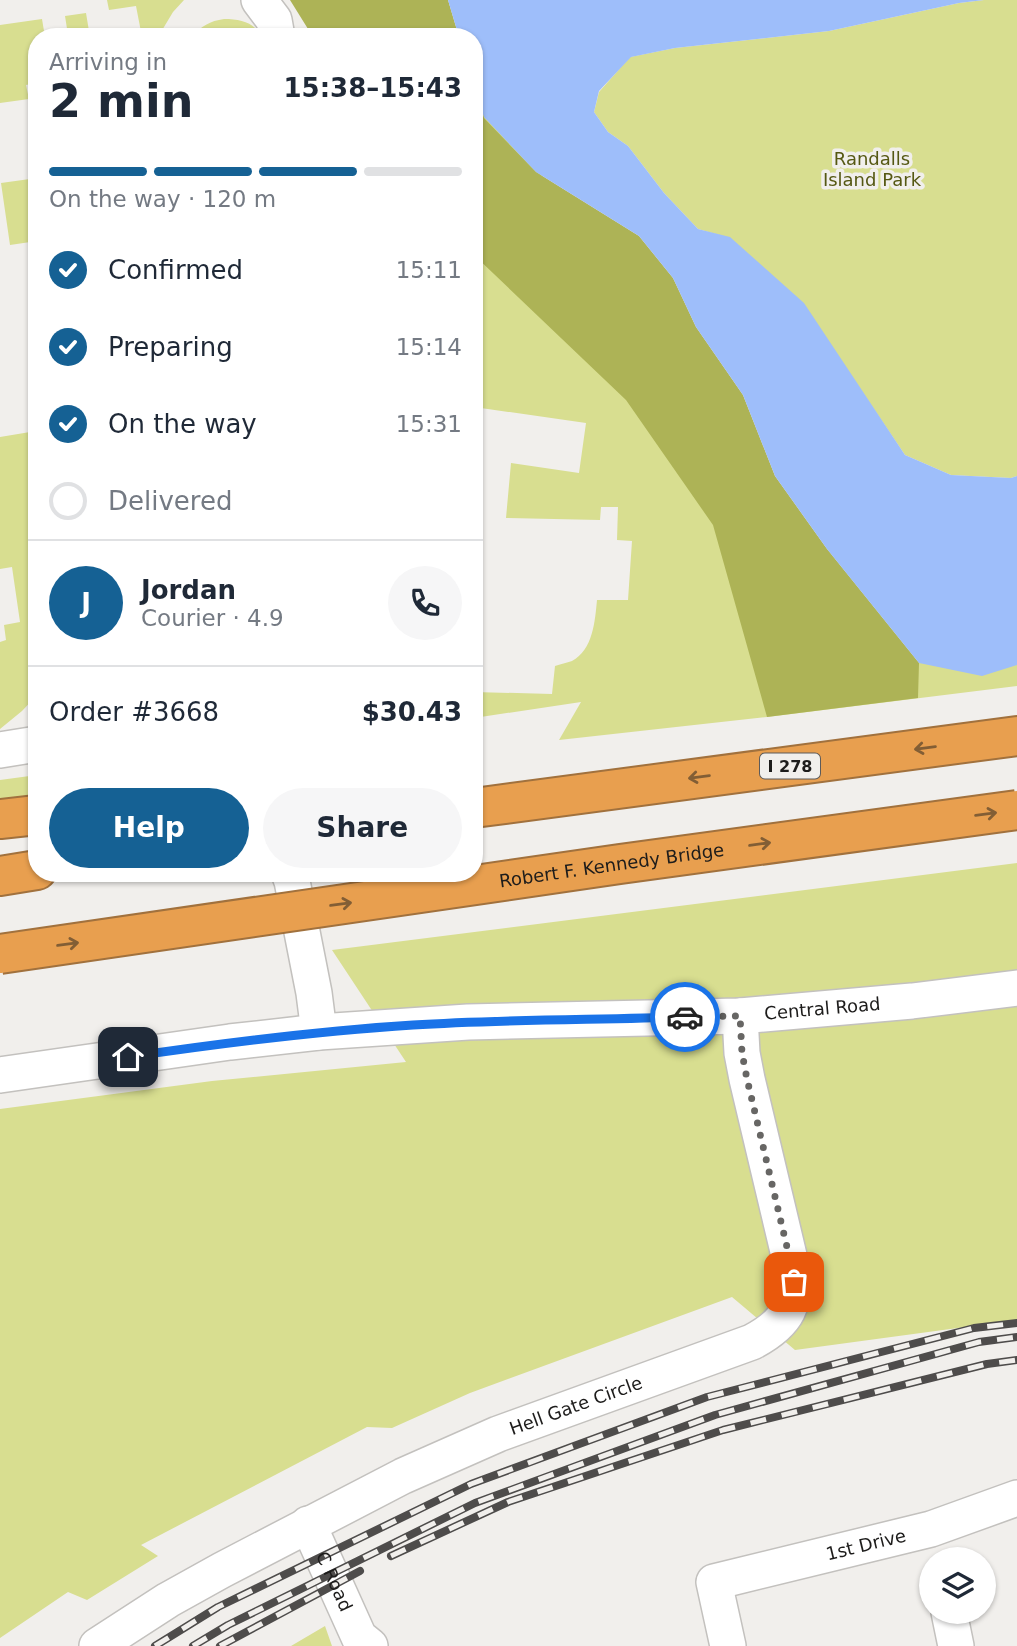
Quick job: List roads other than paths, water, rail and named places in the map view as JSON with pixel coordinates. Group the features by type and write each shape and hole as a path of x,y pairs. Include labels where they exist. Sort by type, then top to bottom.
{"highway":[{"name":"I 278","path":"483,807 1017,736"},
{"path":"483,796 563,795"},
{"name":"Robert F. Kennedy Bridge","path":"0,954 1017,810"},
{"path":"0,820 28,816"},
{"path":"0,876 28,871"}],"street":[{"path":"259,0 274,20 275,28"},
{"path":"0,750 28,745"},
{"path":"292,882 314,992 319,1032"},
{"name":"Central Road","path":"0,1075 319,1032 468,1022 740,1016 1017,988"},
{"name":"Hell Gate Circle","path":"97,1646 168,1600 403,1476 498,1434 752,1342 764,1336 782,1319 793,1296 794,1282 747,1079 740,1016"},
{"name":"1st Drive","path":"728,1646 714,1582 934,1544 1017,1498"},
{"name":"C Road","path":"308,1524 361,1643"},
{"path":"951,1624 956,1646"}],"water":[{"path":"448,0 984,0 829,31 675,48 631,57 599,91 594,112 608,132 628,146 664,193 698,229 730,237 804,303 905,455 951,475 1017,476 1017,665 982,676 919,663 827,549 775,476 743,395 696,327 673,278 639,236 536,172 484,117 483,28 456,28"}],"railway":[{"path":"155,1646 218,1607 471,1484 707,1397 974,1328 1017,1323"},
{"path":"193,1646 228,1625 475,1503 715,1415 979,1342 1017,1337"},
{"path":"391,1556 508,1502 723,1430 987,1364 1017,1360"},
{"path":"220,1646 360,1571"}],"park label":[{"name":"Randalls Island Park","path":"872,169"}]}
